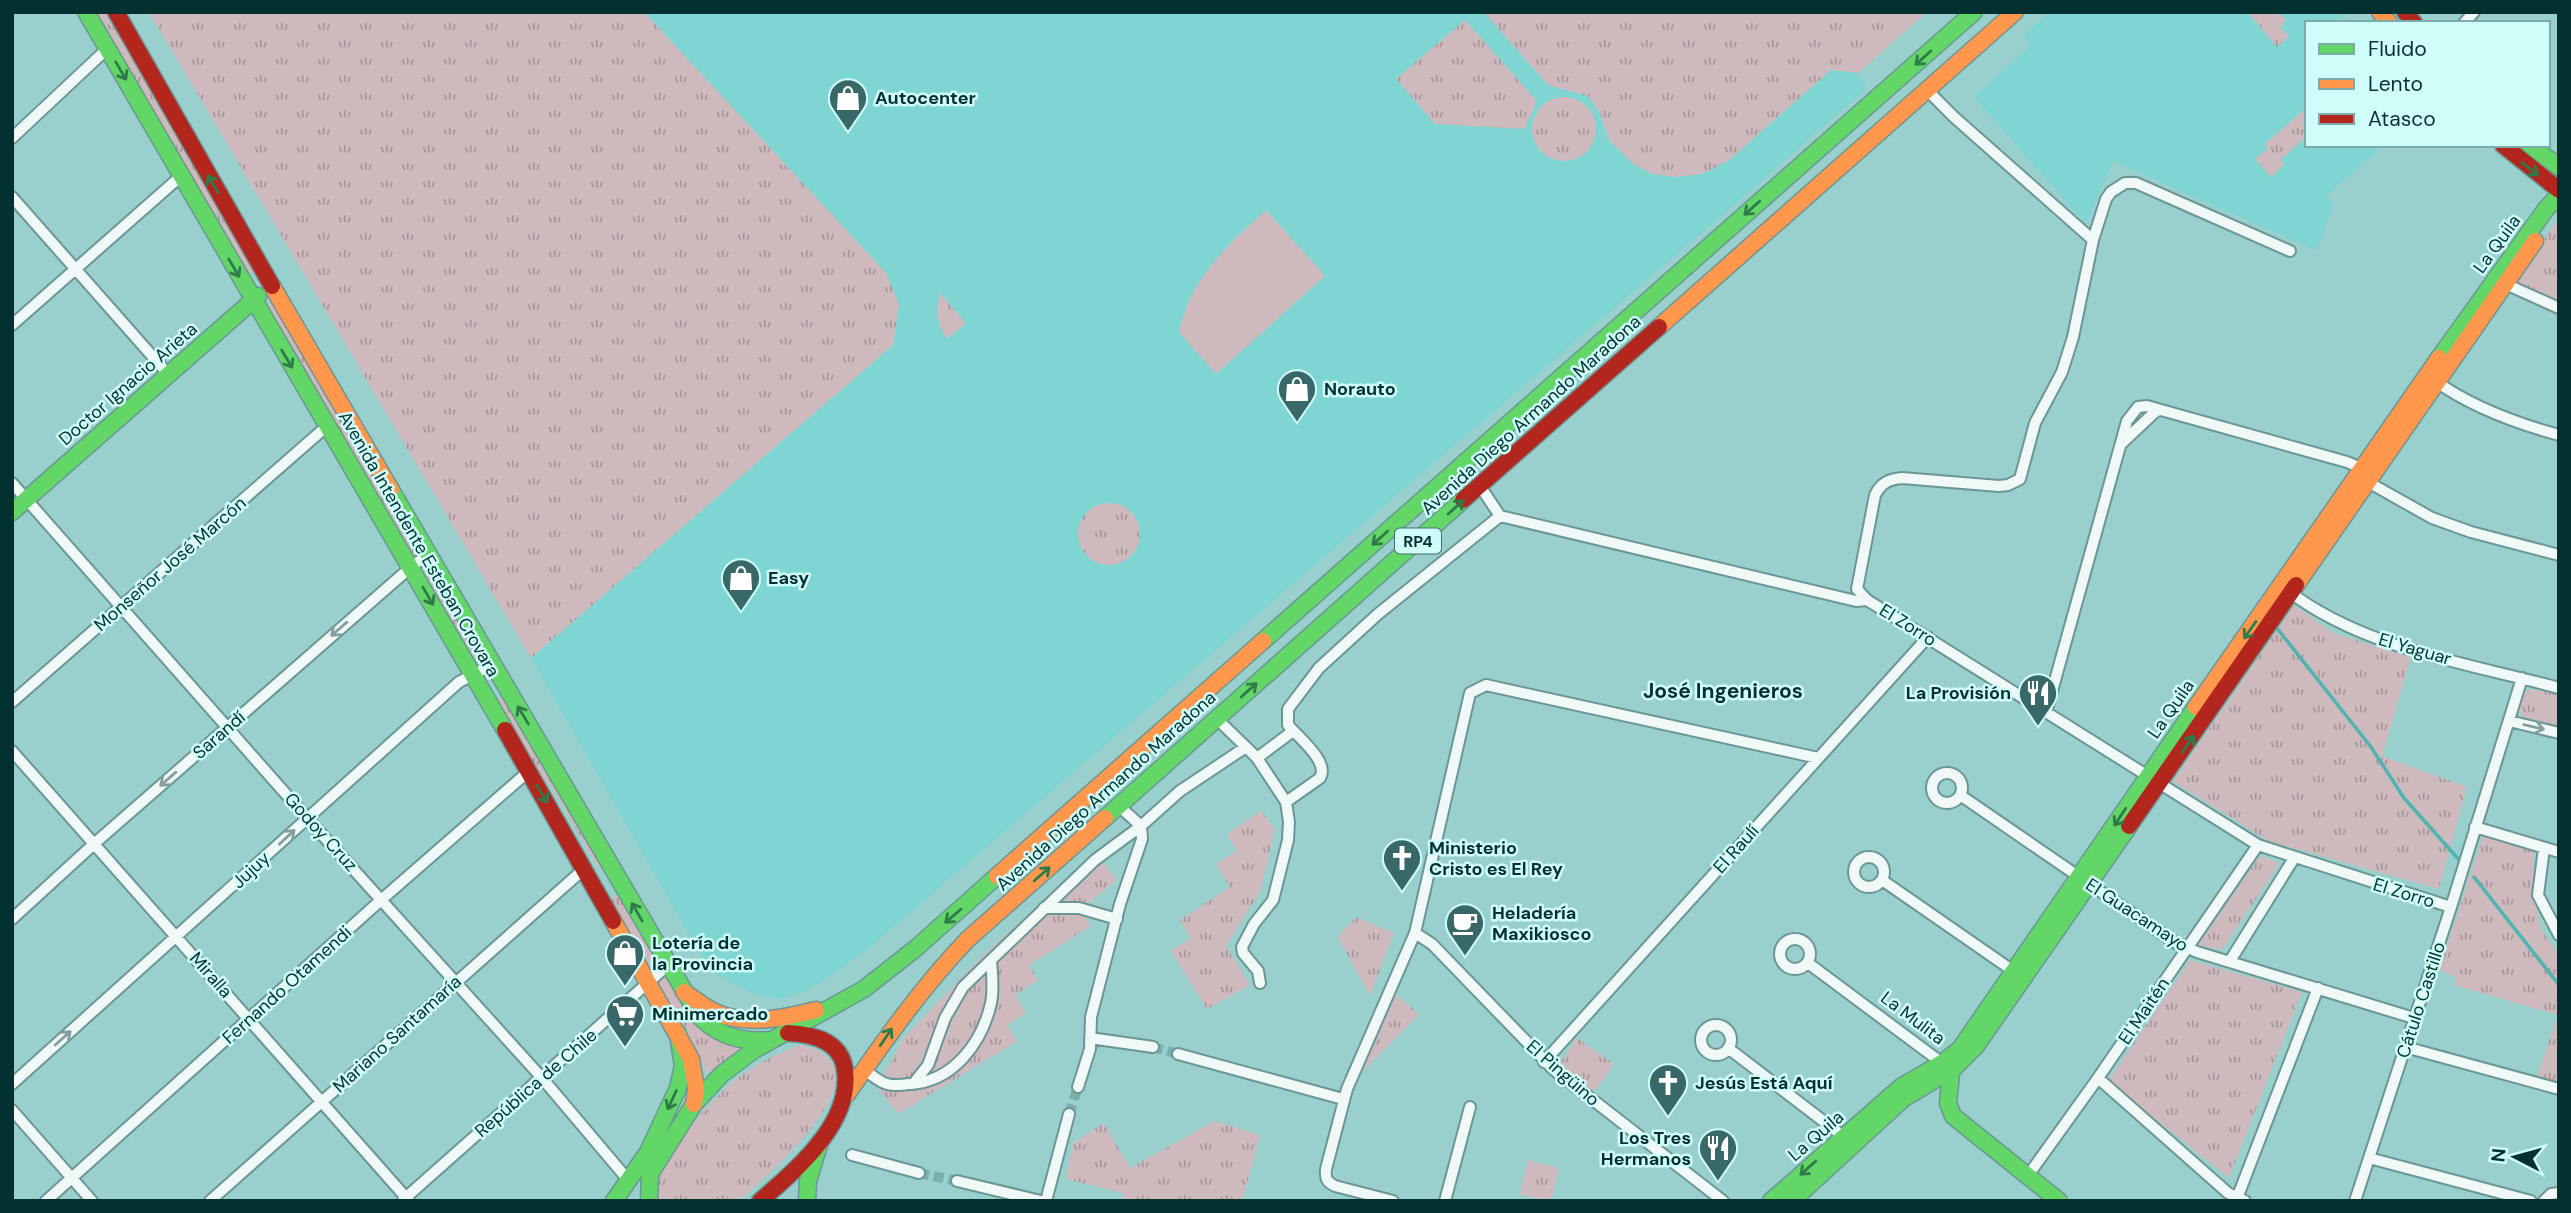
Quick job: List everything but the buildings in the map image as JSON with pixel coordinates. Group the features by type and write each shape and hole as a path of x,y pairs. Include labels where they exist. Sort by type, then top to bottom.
{"main road":[{"name":"Avenida Intendente Esteban Crovara","path":"86,12 252,300 411,567 678,1034 691,1059 694,1072 694,1104"},
{"name":"Avenida Intendente Esteban Crovara","path":"116,12 272,286 699,1016 716,1033 729,1038 772,1040"},
{"name":"Avenida Diego Armando Maradona","path":"794,1025 837,1005 888,971 951,919 1974,12"},
{"name":"Avenida Diego Armando Maradona","path":"848,1094 909,1005 942,965 2015,12"},
{"path":"2505,147 2559,195"},
{"path":"2533,147 2559,167"},
{"name":"La Quila","path":"1792,1201 1909,1080 1946,1068 2019,976 2501,282 2546,209 2559,195"},
{"name":"Doctor Ignacio Arieta","path":"12,512 252,300 272,286"},
{"path":"684,992 721,1015 794,1025 824,1040 834,1047 846,1067 848,1094"},
{"name":"RP4","path":"627,1201 650,1174 694,1104 722,1074 794,1025"},
{"path":"614,1201 648,1152 682,1077 678,1034"},
{"name":"La Mulita","path":"1946,1068 1951,1078 1948,1103 1953,1116 2059,1201"},
{"name":"RP4","path":"760,1201 820,1141 848,1094"},
{"path":"807,1201 808,1181 820,1141"},
{"name":"La Quila","path":"1771,1201 1849,1141"},
{"path":"649,1201 650,1174"}],"street":[{"path":"12,138 108,48"},
{"path":"1927,90 2093,240"},
{"path":"12,325 181,176"},
{"name":"El Zorro","path":"2290,251 2136,183 2125,183 2111,192 2106,199 2093,240 2073,337 2062,372 2035,423 2020,479 1999,486 1902,478 1881,485 1873,503 1857,589 1867,600 2258,845 2451,907"},
{"path":"12,197 168,374"},
{"path":"2501,282 2559,308"},
{"path":"2432,379 2478,406 2517,423 2559,435"},
{"path":"2046,713 2121,444 2156,411 2161,410 2347,462 2418,512 2444,523 2559,555"},
{"name":"Monseñor José Marcón","path":"12,702 327,426"},
{"name":"Godoy Cruz","path":"12,484 307,818 542,1078 629,1181"},
{"path":"1480,486 1500,516 1856,601 1867,600"},
{"path":"1286,802 1323,773 1322,766 1302,738 1288,725 1288,709 1319,668 1378,614 1500,516"},
{"name":"Sarandí","path":"12,919 95,843 429,554"},
{"name":"El Yaguar","path":"2287,590 2323,614 2374,638 2559,688"},
{"name":"El Raulí","path":"1544,1062 1928,637"},
{"name":"Jujuy","path":"12,1084 459,682 494,664"},
{"name":"Cátulo Castillo","path":"2355,1201 2522,678"},
{"path":"1393,1201 1335,1186 1328,1182 1326,1169 1343,1099 1415,933 1469,692 1482,685 1818,758"},
{"path":"1217,719 1257,758 1286,802 1288,840 1273,900 1254,924 1242,947 1242,953 1258,971 1260,983"},
{"path":"2509,721 2559,733"},
{"path":"1257,758 1293,731"},
{"path":"913,1084 928,1065 945,1018 960,991 1095,860 1141,826 1180,791 1246,747"},
{"name":"Miralla","path":"12,751 323,1101 406,1200"},
{"name":"Fernando Otamendi","path":"46,1201 529,771"},
{"name":"El Guacamayo","path":"1960,795 2174,942 2414,1018"},
{"path":"1078,1087 1090,1049 1091,1017 1142,839 1141,826 1119,806"},
{"path":"2475,827 2559,852"},
{"name":"El Maitén","path":"2027,1177 2098,1079 2258,845"},
{"path":"2544,848 2538,895 2559,935"},
{"path":"2230,961 2294,858"},
{"name":"Mariano Santamaría","path":"211,1201 585,868"},
{"path":"1882,880 2019,976"},
{"path":"1044,908 1079,908 1117,919"},
{"name":"El Pingüino","path":"1415,933 1432,944 1544,1062 1723,1201"},
{"path":"864,1070 884,1083 913,1084 938,1078 949,1072 974,1044 991,1002 991,960"},
{"name":"La Mulita","path":"1808,963 1946,1068"},
{"name":"República de Chile","path":"406,1200 668,965"},
{"path":"2098,1079 2239,1200 2318,988"},
{"path":"1090,1038 1153,1047"},
{"path":"2405,1047 2559,1089"},
{"path":"1728,1048 1849,1141"},
{"path":"1178,1054 1343,1099"},
{"path":"1445,1201 1469,1107"},
{"path":"12,1110 92,1201"},
{"path":"1046,1201 1069,1114"},
{"path":"852,1155 919,1173"},
{"path":"2370,1158 2531,1201"},
{"path":"957,1181 1041,1201"},
{"path":"2544,1201 2551,1194 2559,1193"}],"shaded area":[{"path":"644,12 1484,12 1548,85 1588,96 1600,113 1605,132 1729,160 1831,69 1858,73 1867,88 869,948 813,988 782,999 756,995 710,971 531,658 893,345 886,273"},
{"path":"2050,12 2337,12 2344,21 2305,21 2305,147 2382,147 2326,196 2333,205 2317,251 2113,161 2086,224 1974,97 2030,46 2024,35"}],"green space":[{"path":"96,12 111,12 257,268 254,273 245,270"},
{"path":"149,12 644,12 886,273 899,304 893,345 531,658"},
{"path":"1484,12 1927,12 1858,73 1831,70 1729,160 1702,174 1677,177 1652,174 1635,165 1609,140 1600,113 1588,96 1548,85"},
{"path":"2247,12 2279,12 2286,21 2280,27 2289,37 2277,47"},
{"path":"1465,20 1535,99 1536,103 1524,129 1435,124 1396,79"},
{"path":"1564,97 1582,103 1590,111 1596,129 1590,147 1582,155 1564,161 1546,155 1538,147 1532,129 1538,111 1546,103"},
{"path":"2305,109 2305,138 2280,160 2284,165 2271,177 2255,159 2268,148 2265,144"},
{"path":"1266,210 1325,276 1216,374 1179,332 1184,313 1201,279 1212,264"},
{"path":"2559,218 2559,303 2516,283 2516,279"},
{"path":"940,293 966,323 947,339 938,317"},
{"path":"270,303 274,304 422,545 420,556 411,552 270,311"},
{"path":"1103,503 1115,503 1131,512 1138,522 1138,546 1131,556 1115,565 1103,565 1092,560 1083,551 1078,540 1078,528 1083,517 1092,508"},
{"path":"431,569 481,656 479,659 470,657 423,577 426,570"},
{"path":"2294,605 2333,633 2411,657 2382,756 2467,787 2439,889 2268,841 2173,781"},
{"path":"2531,689 2559,694 2559,727 2522,716 2520,700"},
{"path":"504,694 603,867 601,869 551,786 539,776 497,701"},
{"path":"1261,811 1275,829 1261,890 1226,946 1250,985 1207,1009 1171,951 1191,938 1180,920 1230,887 1216,864 1237,851 1227,834"},
{"path":"2483,836 2534,851 2533,896 2542,931 2559,954 2559,1082 2537,1077 2558,1015 2454,985 2456,977 2439,970"},
{"path":"1096,853 1117,880 1081,909 1091,926 1029,965 1038,980 1015,995 1026,1013 1007,1025 1017,1041 898,1114 877,1087 903,1039 982,956"},
{"path":"2260,856 2280,863 2222,950 2198,945"},
{"path":"614,896 622,896 659,959 656,967 647,966 611,903"},
{"path":"1356,917 1394,933 1370,996 1338,937"},
{"path":"2190,960 2302,992 2229,1178 2108,1081"},
{"path":"662,978 669,979 742,1047 707,1074 697,1051 658,987"},
{"path":"1396,995 1419,1014 1362,1072"},
{"path":"1577,1038 1614,1064 1591,1096 1555,1070"},
{"path":"800,1045 826,1056 836,1074 832,1096 818,1120 798,1145 739,1201 658,1201 658,1185 667,1162 705,1109 746,1072"},
{"path":"1215,1121 1260,1135 1242,1201 1122,1201 1123,1193 1066,1179 1073,1143 1104,1123 1130,1168"},
{"path":"1528,1160 1559,1168 1551,1201 1520,1194"}],"waterway":[{"path":"2276,627 2371,747 2404,798 2461,862"},
{"path":"2474,877 2559,985"}],"tunnel":[{"path":"1153,1047 1178,1054"},
{"path":"1069,1114 1078,1087"},
{"path":"919,1173 957,1181"}],"traffic: fast":[{"path":"86,12 505,730"},
{"path":"1263,641 1974,12"},
{"path":"2533,147 2559,167"},
{"path":"2439,358 2546,209 2559,195"},
{"path":"12,512 258,296"},
{"path":"391,490 699,1016 715,1029 733,1037 772,1040"},
{"path":"1105,818 1463,500"},
{"path":"1771,1201 1901,1087 1960,1049 2196,707"},
{"path":"1792,1201 1904,1098 1953,1069 1976,1046 2129,826"},
{"path":"649,1201 650,1174 694,1104 722,1074 754,1050 864,989 915,949 997,876"},
{"path":"614,1201 648,1152 678,1088 683,1066 678,1034"},
{"path":"1944,1065 1951,1074 1948,1103 1953,1116 2059,1201"},
{"path":"807,1201 808,1181 820,1142"}],"traffic: slow":[{"path":"1659,327 2015,12"},
{"path":"2380,12 2387,21"},
{"path":"2296,585 2535,241"},
{"path":"272,286 391,490"},
{"path":"2196,707 2439,358"},
{"path":"997,876 1263,641"},
{"path":"847,1094 951,957 1105,818"},
{"path":"613,921 691,1059 696,1088 694,1104"},
{"path":"684,992 713,1011 741,1019 779,1018 816,1010"}],"traffic: jam":[{"path":"116,12 272,286"},
{"path":"2405,12 2412,21"},
{"path":"2505,147 2559,190"},
{"path":"1463,500 1659,327"},
{"path":"2129,826 2296,585"},
{"path":"505,730 613,921"},
{"path":"760,1201 820,1142 841,1105 845,1085 844,1065 836,1050 814,1037 788,1033"}],"place":[{"name":"Autocenter","path":"848,132"},
{"name":"Norauto","path":"1297,423"},
{"name":"Easy","path":"741,612"},
{"name":"La Provisión","path":"2038,727"},
{"name":"Ministerio Cristo es El Rey","path":"1402,892"},
{"name":"Heladería Maxikiosco","path":"1465,957"},
{"name":"Lotería de la Provincia","path":"625,987"},
{"name":"Minimercado","path":"625,1048"},
{"name":"Jesús Está Aquí","path":"1668,1117"},
{"name":"Los Tres Hermanos","path":"1718,1182"}],"district":[{"name":"José Ingenieros","path":"1723,691"}]}
